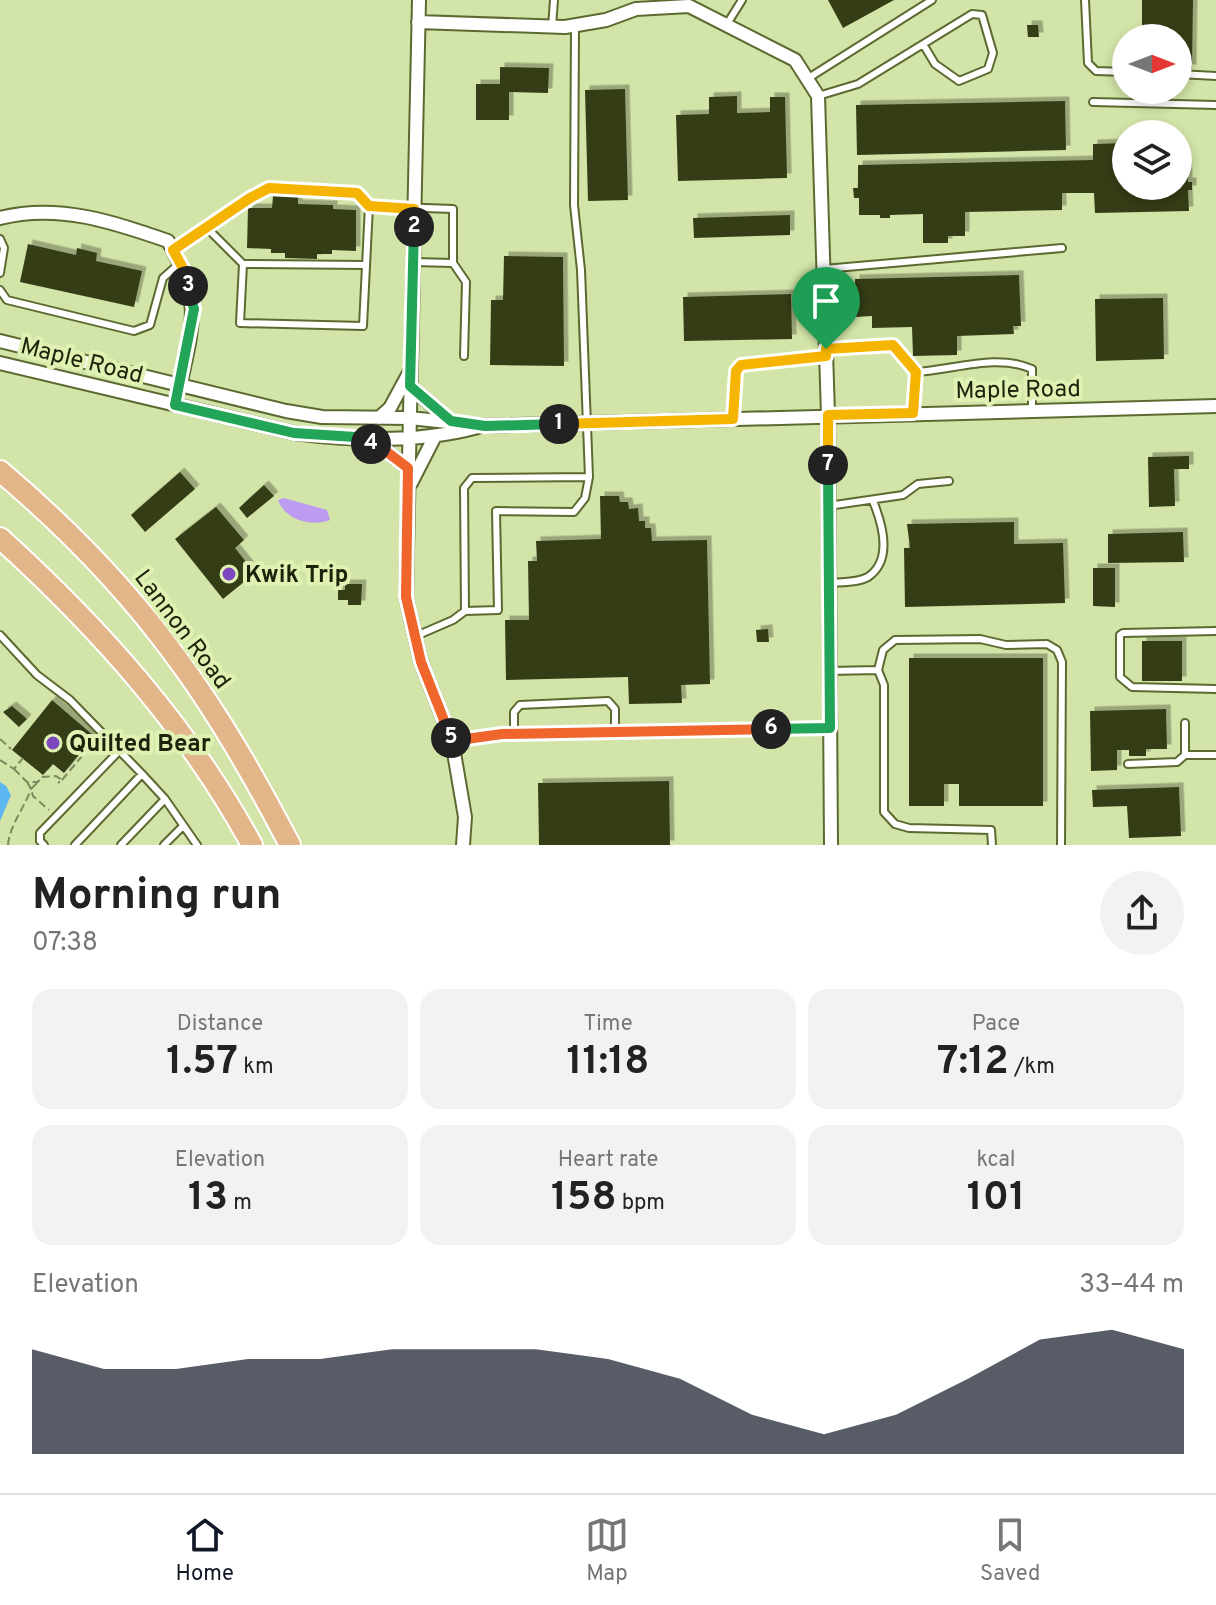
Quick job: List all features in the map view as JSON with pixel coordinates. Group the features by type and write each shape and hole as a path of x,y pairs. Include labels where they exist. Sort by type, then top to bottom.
{"main road":[{"name":"Lannon Road","path":"0,471 107,572 176,656 247,763 290,845"},
{"path":"0,538 50,583 127,664 190,745 252,845"}],"street":[{"path":"419,0 406,597 421,662 452,741 465,817 463,845"},
{"path":"418,22 575,26 606,20 636,9 689,6 795,60 818,96 828,415 831,845"},
{"path":"0,218 24,212 72,213 168,241 180,263 194,309 175,405"},
{"name":"Maple Road","path":"0,341 297,413 322,417 410,418 485,426 1216,406"},
{"name":"Maple Road","path":"0,363 294,433 434,438 485,426"},
{"path":"379,418 390,408 410,371"},
{"path":"410,386 451,421"},
{"path":"355,437 387,452 408,468"},
{"path":"408,489 434,438"}],"lane":[{"path":"552,27 554,0"},
{"path":"726,25 742,0"},
{"path":"807,79 932,0"},
{"path":"1085,0 1088,63 1096,71 1112,72"},
{"path":"818,96 858,84 923,44 972,14 982,15 993,53 988,69 959,81 935,64 923,44"},
{"path":"415,636 453,620 465,611 498,610 496,511 574,512 585,498 589,477 588,424 581,270 574,205 575,26"},
{"path":"1192,75 1216,76"},
{"path":"1093,102 1216,105"},
{"path":"173,250 269,188 357,193 369,206 453,209 453,263 466,282 464,356"},
{"path":"243,264 240,323 363,326 369,206"},
{"path":"206,227 243,264 366,265"},
{"path":"0,239 4,248 0,273"},
{"path":"824,269 1062,248"},
{"path":"413,262 453,263"},
{"path":"0,290 7,300 134,331 150,325 163,278 180,263"},
{"path":"733,419 736,371 741,365 893,345 916,372 913,413"},
{"path":"916,372 947,370 961,365 1015,362 1032,369 1032,410"},
{"path":"465,611 464,488 472,478 589,477"},
{"path":"828,506 903,495 918,484 949,481"},
{"path":"829,583 851,582 868,576 879,563 884,539 873,501"},
{"path":"1216,631 1120,635 1120,677 1132,687 1216,689"},
{"path":"0,635 37,675 70,700 120,750 165,799 197,845"},
{"path":"992,845 991,830 909,828 895,824 884,812 884,685 878,670 883,650 895,640 980,639 1006,645 1047,644 1057,650 1062,662 1061,845"},
{"path":"829,671 878,670"},
{"path":"514,734 514,712 520,705 608,701 615,709 615,731"},
{"path":"1185,723 1185,755"},
{"path":"452,741 514,734 830,728"},
{"path":"44,845 40,841 40,833 120,750"},
{"path":"1128,764 1177,762 1185,755 1216,755"},
{"path":"75,845 142,774"},
{"path":"121,845 165,799"},
{"path":"164,845 182,827"}],"path":[{"path":"58,783 101,732"},
{"path":"1,742 11,749"},
{"path":"14,769 23,758"},
{"path":"1,762 14,769 27,782 33,796 56,816"},
{"path":"8,845 11,828 31,789 41,777 56,776 62,780"},
{"path":"27,782 38,782"}],"shaded area":[{"path":"284,498 327,510 330,520 315,523 293,517 281,507 278,500"}],"water":[{"path":"0,782 11,795 0,821"}],"building":[{"path":"828,0 894,0 843,28"},
{"path":"1142,0 1193,0 1192,69 1192,24 1142,24"},
{"path":"1027,25 1038,25 1039,37 1028,37"},
{"path":"500,67 549,68 548,93 509,92 509,120 476,120 476,84 500,84"},
{"path":"625,89 628,200 588,201 585,90"},
{"path":"737,96 737,113 770,112 770,97 785,97 787,178 678,181 676,115 709,114 709,97"},
{"path":"1065,101 1066,150 857,155 856,105"},
{"path":"1112,143 1112,200 1188,200 1189,211 1095,213 1094,193 1062,193 1062,210 965,212 965,236 948,236 948,243 923,243 923,214 890,215 890,218 859,215 859,198 854,198 853,188 858,188 858,165 1093,160 1093,144"},
{"path":"273,196 298,197 298,204 333,205 333,209 356,210 356,251 332,250 332,254 317,254 317,259 285,258 285,253 271,253 271,249 247,248 248,208 272,208"},
{"path":"790,215 790,235 694,238 693,218"},
{"path":"28,244 76,255 77,248 97,253 96,261 142,271 134,307 20,282"},
{"path":"504,256 563,257 564,366 490,365 491,300 503,300"},
{"path":"1019,275 1021,326 1013,326 1014,334 957,336 957,355 913,356 912,327 872,328 872,316 856,317 855,279"},
{"path":"791,294 792,339 684,341 683,297"},
{"path":"1163,298 1164,359 1096,361 1095,299"},
{"path":"1189,456 1189,469 1174,469 1175,506 1149,507 1148,457"},
{"path":"180,472 195,489 145,532 131,515"},
{"name":"Kwik Trip","path":"264,485 274,496 247,518 239,508"},
{"path":"600,496 619,496 620,502 628,502 629,509 638,508 639,521 645,521 645,528 651,528 652,541 707,540 710,684 681,685 682,703 629,704 628,677 506,680 505,620 529,620 528,561 537,561 536,541 601,539"},
{"name":"Kwik Trip","path":"216,507 244,540 235,548 255,573 223,599 175,539"},
{"path":"1014,522 1014,544 1063,543 1065,603 905,607 904,548 910,548 907,524"},
{"path":"1183,532 1184,562 1108,563 1108,534"},
{"path":"1093,568 1115,568 1115,607 1093,606"},
{"path":"345,584 362,584 361,605 348,605 348,600 338,600 338,590 345,590"},
{"path":"768,629 769,642 757,642 756,630"},
{"path":"1142,641 1182,641 1182,681 1142,681"},
{"path":"909,658 1043,658 1043,806 959,806 959,784 944,784 944,806 909,806"},
{"name":"Quilted Bear","path":"52,700 94,736 64,773 53,764 43,775 12,750"},
{"path":"12,706 27,719 19,727 3,712"},
{"path":"1166,709 1167,749 1146,749 1146,756 1129,756 1129,750 1117,750 1117,770 1091,771 1090,711"},
{"path":"669,781 670,845 539,845 538,783"},
{"path":"1179,787 1181,836 1129,838 1127,806 1093,807 1092,790"}],"place":[{"name":"Kwik Trip","path":"229,574"},
{"name":"Quilted Bear","path":"53,743"}],"route":[{"path":"269,188 357,193 369,206 414,209 410,386 451,421 485,426 733,419 736,371 741,365 826,356 826,349 893,345 916,372 913,413 828,415 830,728 502,734 452,741 421,662 406,597 408,468 387,452 355,437 294,433 175,405 194,309 184,270 173,250 269,188"}]}
